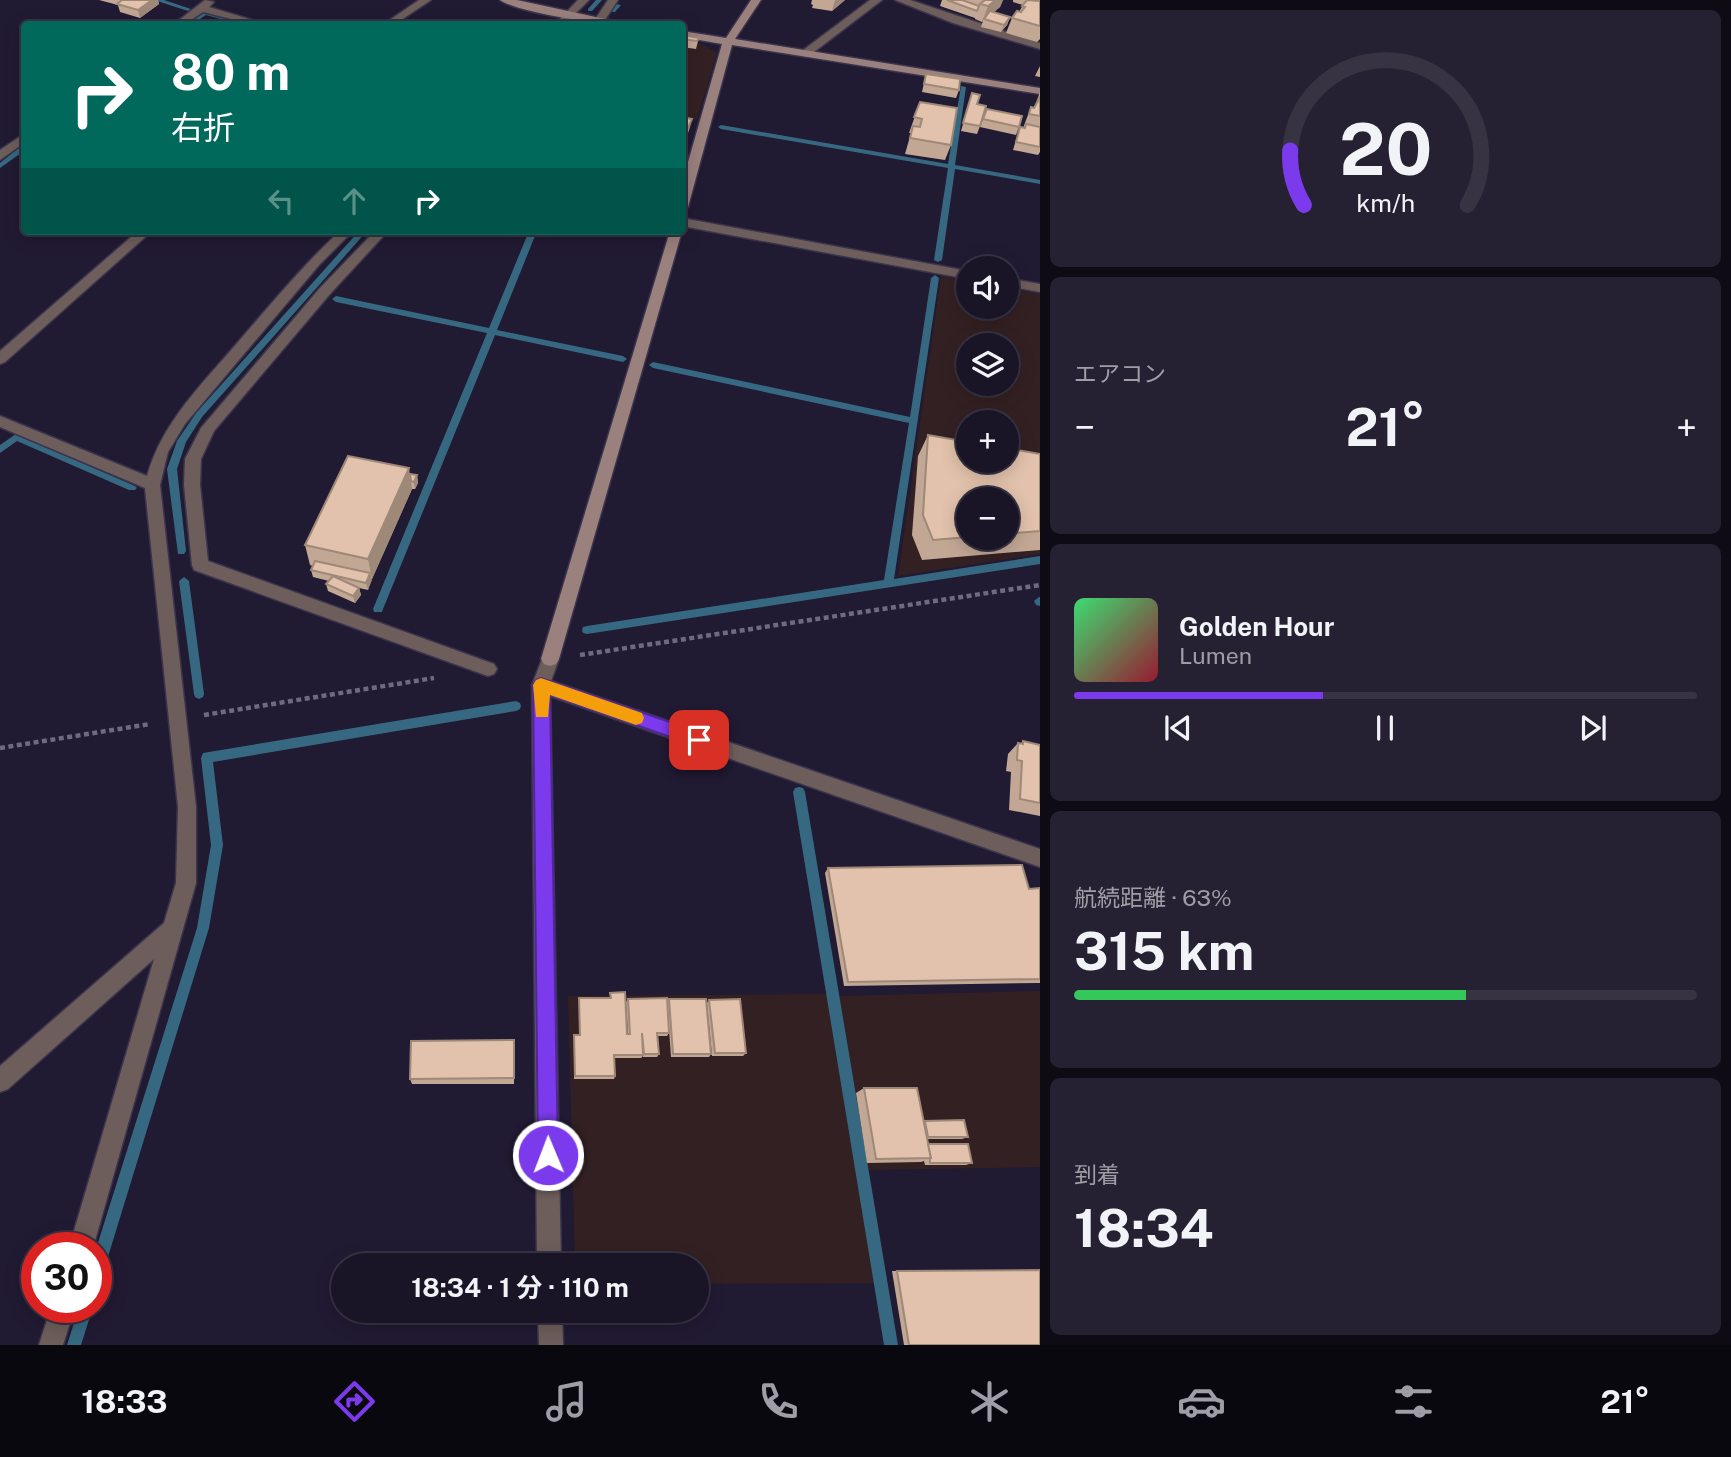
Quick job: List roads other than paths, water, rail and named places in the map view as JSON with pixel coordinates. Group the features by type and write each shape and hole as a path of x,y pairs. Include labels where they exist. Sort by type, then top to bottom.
{"street":[{"path":"183,21 212,0"},
{"path":"394,21 426,0"},
{"path":"505,0 564,20 599,21 613,0"},
{"path":"564,20 584,0"},
{"path":"686,193 728,42 756,0"},
{"path":"806,53 877,0"},
{"path":"900,0 1040,47"},
{"path":"201,8 250,21"},
{"path":"686,35 1040,91"},
{"path":"0,156 21,140"},
{"path":"686,223 956,273"},
{"path":"0,359 141,235"},
{"path":"86,1232 186,883 187,807 152,485 161,452 180,420 315,261 343,235"},
{"path":"378,235 325,291 208,428 193,459 192,485 200,565 488,669"},
{"path":"550,1253 541,685 675,235"},
{"path":"1019,284 1040,288"},
{"path":"0,438 7,424 152,485"},
{"path":"541,685 1040,858"},
{"path":"0,1080 174,928"},
{"path":"51,1345 58,1323"},
{"path":"550,1323 551,1345"}],"waterway":[{"path":"157,0 188,9"},
{"path":"590,10 599,0"},
{"path":"613,11 618,5"},
{"path":"193,21 205,13 234,21"},
{"path":"951,167 963,87"},
{"path":"721,127 951,167"},
{"path":"0,166 21,150"},
{"path":"938,260 951,167"},
{"path":"951,167 1040,182"},
{"path":"181,551 172,469 182,441 199,415 359,235"},
{"path":"492,332 531,235"},
{"path":"889,582 935,278"},
{"path":"336,299 492,332"},
{"path":"378,609 492,332"},
{"path":"492,332 623,359"},
{"path":"653,365 913,421"},
{"path":"0,450 16,437 132,488"},
{"path":"587,630 1040,560"},
{"path":"184,581 199,694"},
{"path":"207,758 516,706"},
{"path":"109,1232 203,928 217,845 207,758"},
{"path":"799,792 891,1345"},
{"path":"74,1345 81,1323"}]}
